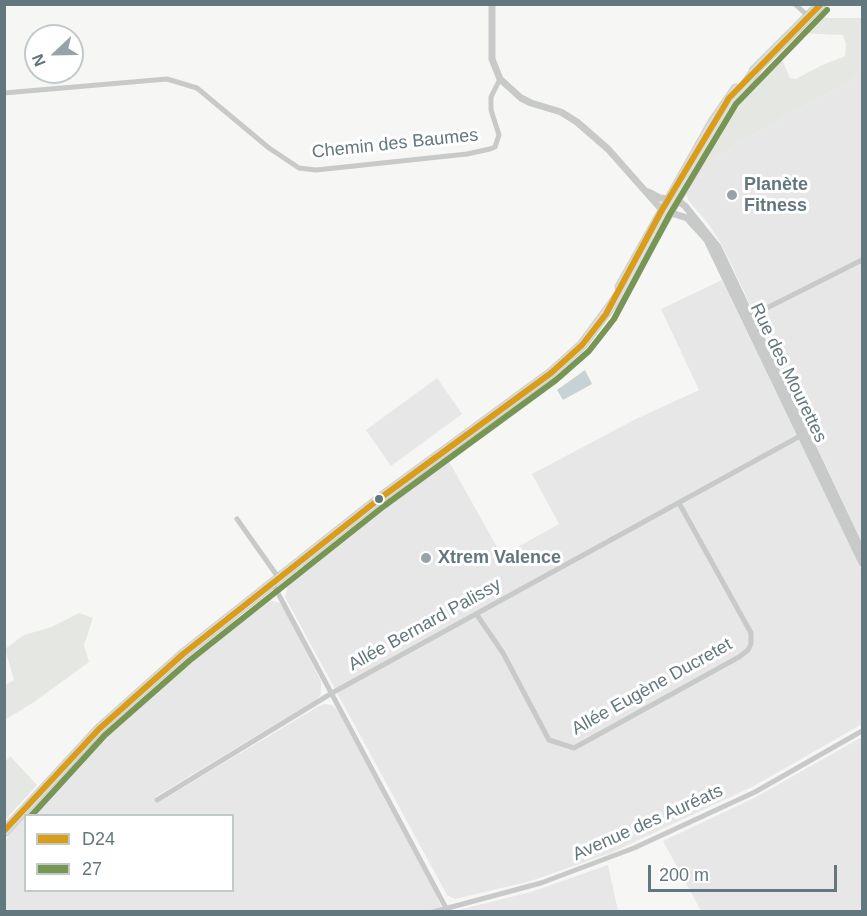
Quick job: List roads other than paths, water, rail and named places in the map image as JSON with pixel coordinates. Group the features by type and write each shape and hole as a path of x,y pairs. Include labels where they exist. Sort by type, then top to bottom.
{"main road":[{"path":"4,832 56,774 134,696 197,641 434,458 551,373 582,345 606,314 735,99 758,67 821,4"}],"street":[{"path":"492,4 492,59 500,79 521,98 561,112 577,122 608,149 666,211"},
{"path":"795,4 808,16"},
{"name":"Chemin des Baumes","path":"4,93 167,79 197,88 269,148 299,168 316,170 456,155 495,147 499,135 491,110 491,97 500,79"},
{"path":"646,191 673,200"},
{"name":"Rue des Mourettes","path":"673,200 690,211 718,247 748,318"},
{"name":"Rue des Mourettes","path":"666,211 687,218 707,240 748,318 862,551"},
{"path":"748,318 862,260"},
{"name":"Rue des Mourettes","path":"804,434 862,564"},
{"name":"Allée Bernard Palissy","path":"157,800 332,693 804,434"},
{"name":"Allée Eugène Ducretet","path":"477,615 503,653 549,740 574,748 739,657 748,650 751,644 751,633 679,503"},
{"path":"237,519 275,579 332,693 446,908"},
{"name":"Avenue des Auréats","path":"433,912 541,883 634,848 755,792 862,731"}],"place":[{"name":"Planète Fitness","path":"732,195"},
{"name":"Xtrem Valence","path":"426,558"}]}
